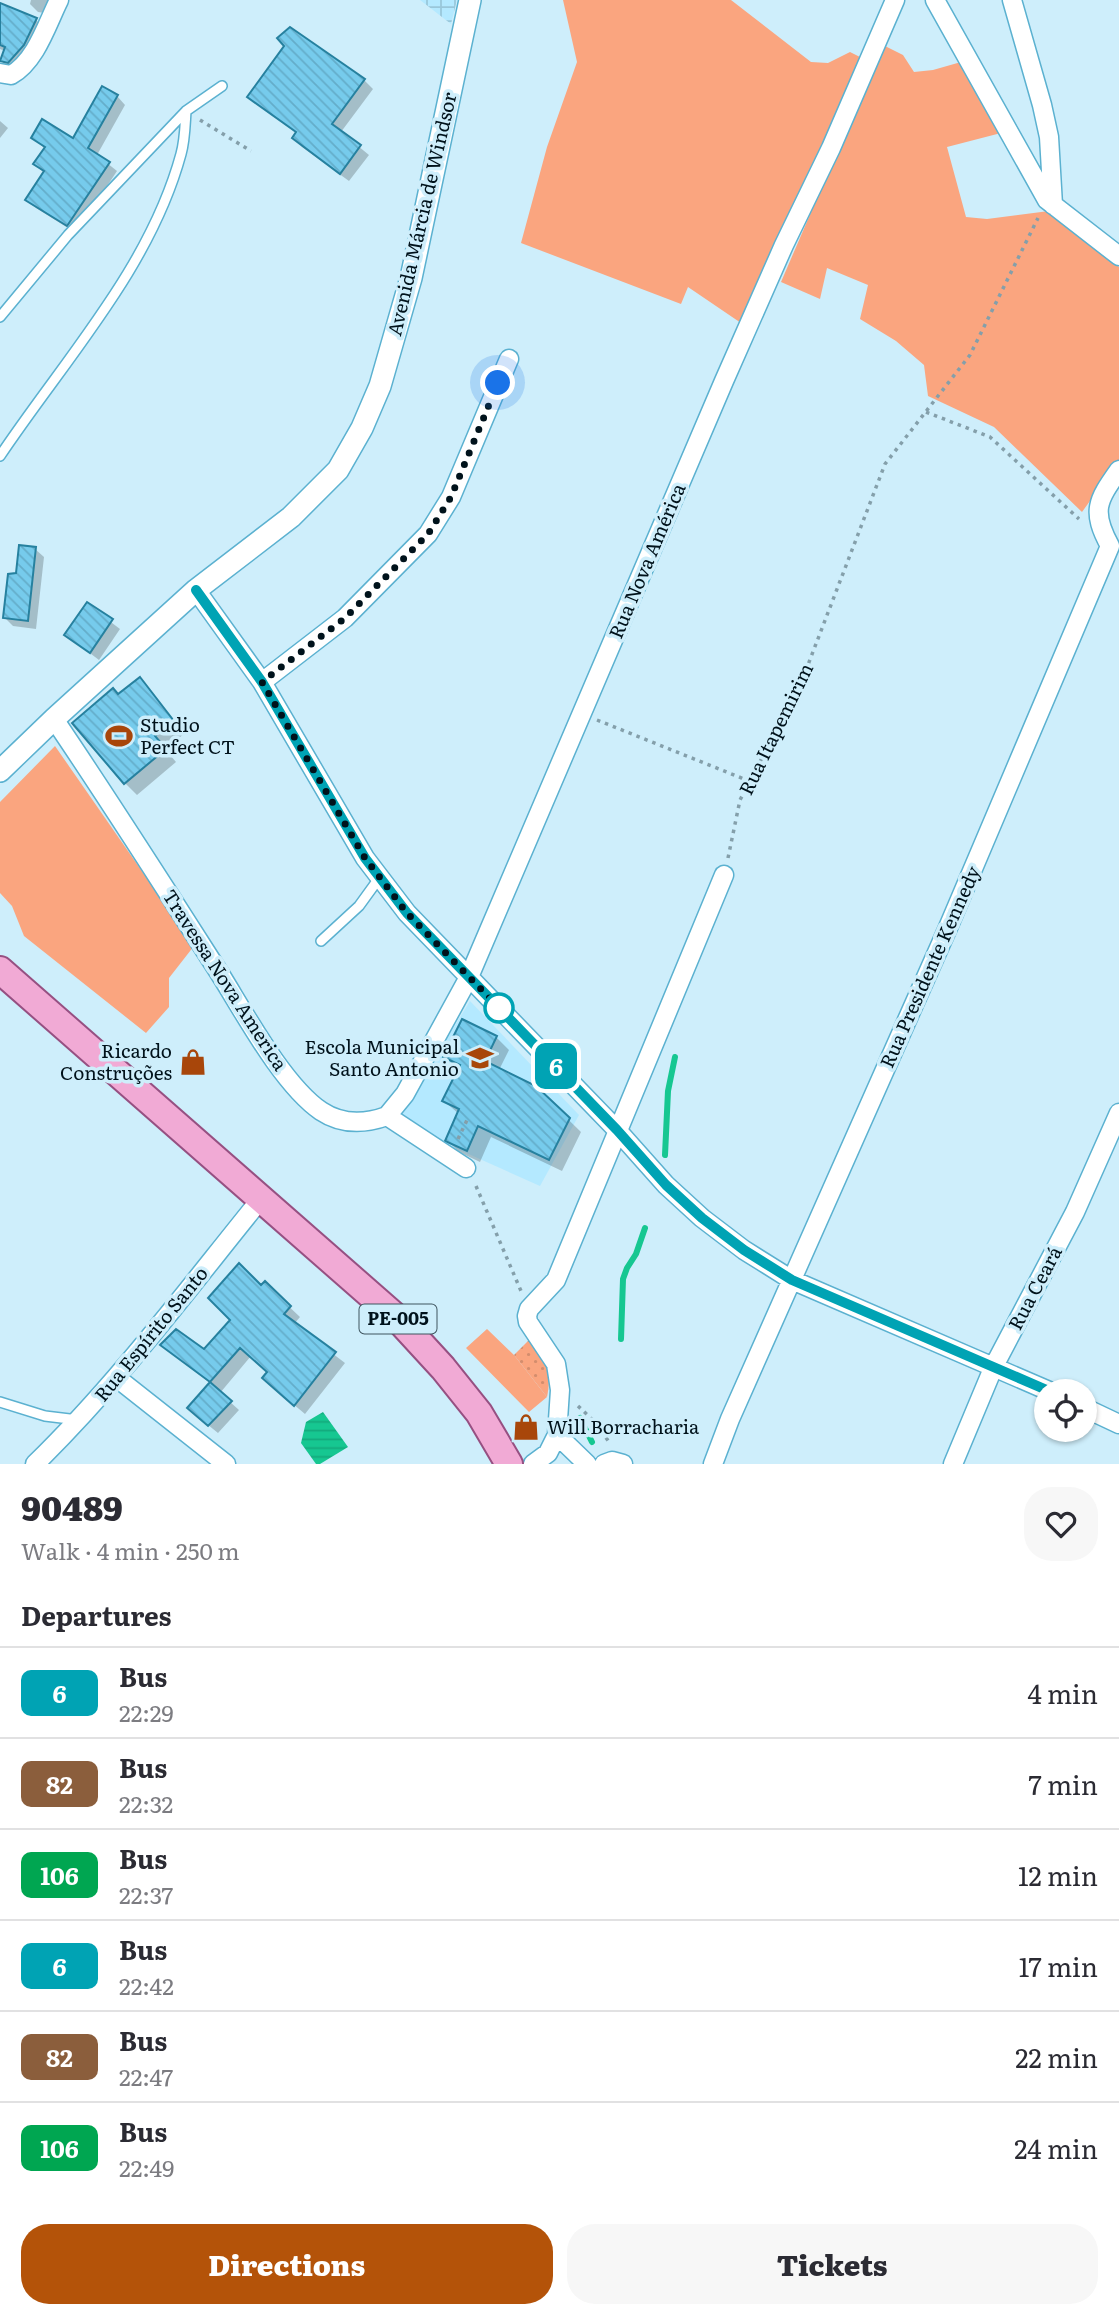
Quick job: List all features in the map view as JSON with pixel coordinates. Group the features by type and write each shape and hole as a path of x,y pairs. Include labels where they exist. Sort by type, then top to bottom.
{"main road":[{"name":"PE-005","path":"0,970 407,1329 479,1413 509,1464"}],"street":[{"path":"0,73 11,75 19,71 30,57 59,0"},
{"name":"Avenida Márcia de Windsor","path":"0,771 196,590 291,517 338,470 362,428 380,386 411,278 470,0"},
{"name":"Rua Nova América","path":"387,1116 405,1094 469,977 729,369 831,148 895,0"},
{"path":"935,0 1050,203 1115,245"},
{"path":"1012,0 1042,105 1048,137 1050,203"},
{"path":"262,682 345,618 428,534 451,497 509,359"},
{"name":"Rua Presidente Kennedy","path":"713,1464 730,1419 1114,550 1100,529 1097,510 1101,495 1119,470"},
{"path":"196,590 262,682 365,858 407,913 617,1130 666,1185 702,1218 744,1250 792,1280 1034,1384"},
{"name":"Travessa Nova America","path":"54,719 270,1052 305,1098 321,1111 341,1120 368,1122 387,1116"},
{"path":"533,1464 548,1453 557,1435 560,1390 556,1364 528,1322 529,1309 556,1280 724,875"},
{"name":"Rua Ceará","path":"953,1464 994,1366 1074,1212 1119,1113"},
{"path":"387,1116 466,1168"},
{"name":"Rua Espírito Santo","path":"35,1464 80,1420 117,1378 260,1199"},
{"path":"117,1378 226,1464"},
{"path":"1097,1414 1119,1424"},
{"path":"557,1435 587,1464"}],"lane":[{"path":"0,317 68,235 186,111 222,86"},
{"path":"0,456 102,314 127,273 172,184 182,150 186,111"},
{"path":"321,941 359,906 380,877"},
{"path":"0,1402 45,1416 80,1420"}],"path":[{"path":"186,111 251,151"},
{"name":"Rua Itapemirim","path":"724,875 740,800 801,683 885,464 970,355 1050,203"},
{"path":"926,412 990,437 1082,521"},
{"path":"582,715 750,782"},
{"path":"466,1168 529,1309"},
{"path":"560,1390 595,1422 615,1464"}],"shaded area":[{"path":"420,0 457,0 451,24"},
{"path":"563,0 731,0 811,62 828,63 850,52 862,58 741,323 688,287 681,304 521,243 547,147 577,62"},
{"path":"883,45 903,55 914,72 961,62 1001,133 947,147 966,217 987,219 1049,211 1119,267 1119,461 1082,512 994,427 928,396 924,365 896,341 860,319 868,285 827,268 820,299 781,282"},
{"path":"55,746 194,946 169,978 169,1007 146,1033 24,936 12,906 0,893 0,802"},
{"name":"Escola Municipal Santo Antonio","path":"470,1001 579,1115 540,1186 426,1135 398,1118"},
{"path":"487,1329 514,1355 547,1397 529,1412 466,1348"},
{"path":"530,1339 547,1365 547,1397 514,1355"},
{"path":"323,1412 348,1447 316,1464 301,1443 306,1422"}],"building":[{"path":"0,3 37,18 24,45 8,63 0,61 5,47 0,45"},
{"path":"290,27 365,79 332,124 361,145 340,174 292,138 296,132 247,97 284,46 277,38"},
{"path":"102,86 118,95 88,148 110,162 67,226 25,200 44,171 33,164 45,147 31,138 42,119 73,138"},
{"path":"19,545 36,547 28,621 3,618 8,574 16,573"},
{"path":"87,602 113,619 90,653 64,635"},
{"name":"Studio Perfect CT","path":"140,677 174,721 155,736 166,749 124,784 72,723 113,688 118,694"},
{"path":"462,1019 497,1036 485,1061 536,1086 570,1118 549,1160 478,1126 467,1151 445,1141 459,1109 442,1101 460,1065 443,1057"},
{"path":"239,1263 261,1285 265,1281 291,1306 284,1314 336,1352 294,1406 262,1378 267,1372 240,1348 210,1382 160,1345 176,1329 204,1349 230,1320 208,1298"},
{"path":"210,1382 232,1401 208,1426 187,1408"}],"waterway":[{"path":"665,1155 668,1091 675,1057"},
{"path":"621,1339 623,1279 645,1228"},
{"path":"580,1418 592,1442"}],"bus line":[{"name":"6","path":"196,590 262,682 365,858 407,913 617,1130 666,1185 702,1218 744,1250 792,1280 1034,1384"}],"place":[{"name":"Studio Perfect CT","path":"119,736"},
{"name":"Escola Municipal Santo Antonio","path":"480,1058"},
{"name":"Ricardo Construções","path":"193,1062"},
{"name":"Will Borracharia","path":"526,1427"}],"route":[{"path":"498,383 451,497 428,534 345,618 262,682 365,858 407,913 507,1016 499,1008"}]}
